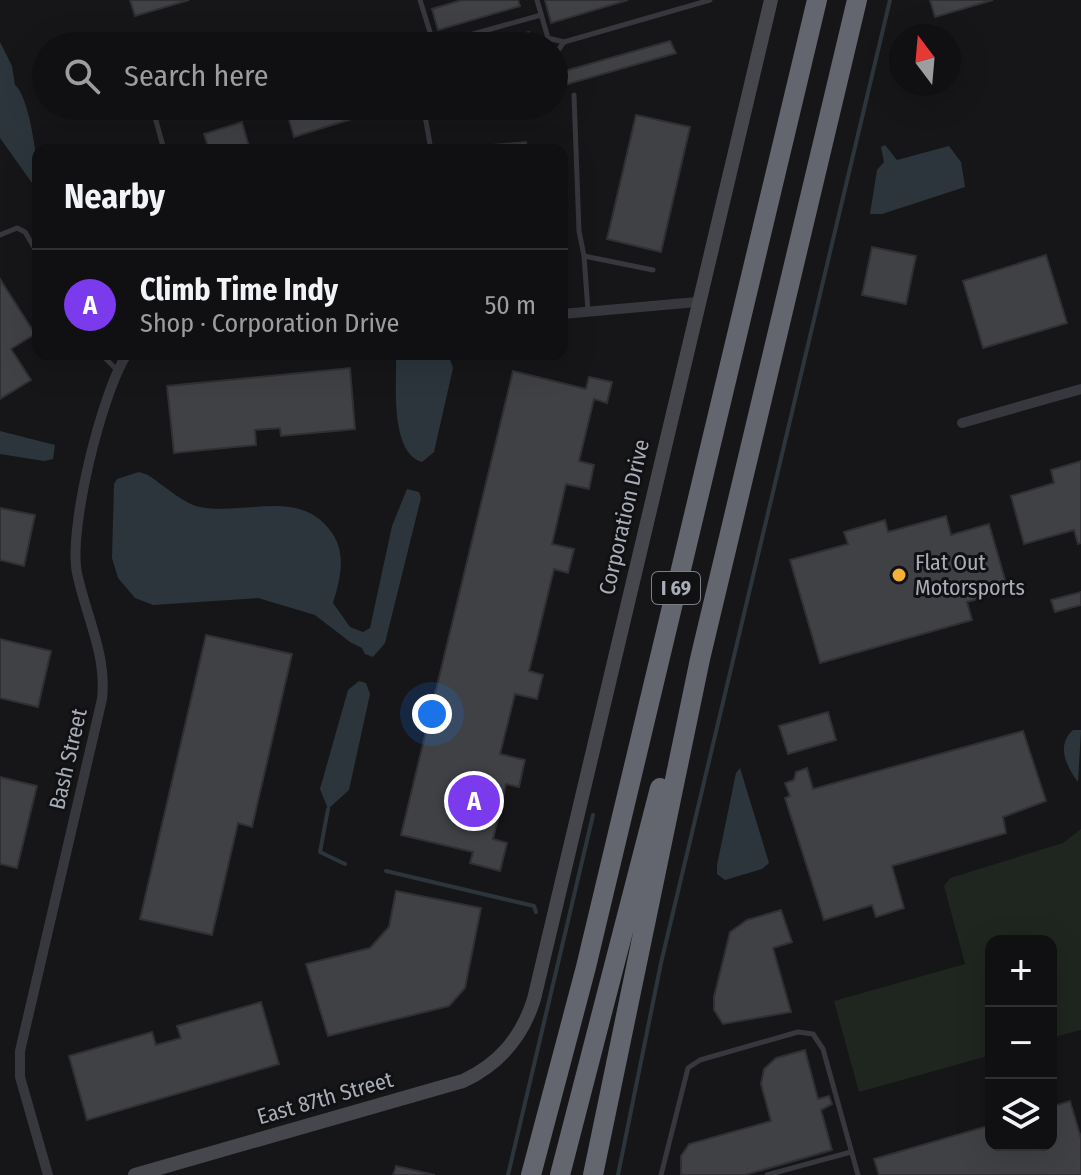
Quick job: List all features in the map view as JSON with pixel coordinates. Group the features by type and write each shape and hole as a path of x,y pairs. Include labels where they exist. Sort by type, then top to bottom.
{"highway":[{"name":"I 69","path":"531,1175 586,967 817,0"},
{"name":"I 69","path":"593,1175 700,659 857,0"},
{"path":"560,1175 647,833 700,659"}],"street":[{"name":"Corporation Drive","path":"514,1041 534,999 771,0"},
{"path":"568,314 697,302"},
{"name":"Bash Street","path":"48,1175 20,1077 20,1051 102,699 103,668 77,574 75,538 109,391 124,360"},
{"path":"962,423 1081,389"},
{"name":"East 87th Street","path":"135,1175 463,1081 495,1062 514,1041"}],"lane":[{"path":"420,0 430,32"},
{"path":"537,0 546,32"},
{"path":"568,41 710,0"},
{"path":"482,32 541,15"},
{"path":"574,95 579,231 588,312"},
{"path":"156,120 162,144"},
{"path":"426,120 430,144"},
{"path":"0,235 17,228 25,232 32,244"},
{"path":"584,256 653,270"},
{"path":"107,360 118,371"},
{"path":"661,1175 688,1068 700,1060 798,1032 813,1034 823,1049 858,1175"},
{"path":"767,1175 851,1152"}],"shaded area":[{"path":"0,42 12,66 15,85 29,118 34,144 32,183 0,138"},
{"path":"885,145 897,160 949,146 961,162 965,187 882,214 870,214 877,170 884,162 881,147"},
{"path":"396,360 450,360 453,368 434,452 422,462 411,456 404,445 396,398"},
{"path":"0,431 55,445 53,459 44,461 0,454"},
{"path":"139,472 200,507 288,507 319,519 337,541 341,559 333,603 350,627 363,632 370,628 392,526 407,489 419,492 421,498 385,643 373,657 315,615 258,598 153,605 135,598 118,578 112,558 114,484 117,479"},
{"path":"359,681 366,683 370,694 349,790 328,809 320,789 348,690"},
{"path":"1073,730 1081,730 1078,782 1064,749"},
{"path":"740,768 769,863 762,869 725,880 717,874 717,865 736,773"},
{"path":"1081,829 1081,1030 1057,1036 1057,935 985,935 985,1057 859,1092 834,1001 965,964 944,886 950,878 1063,843"}],"building":[{"path":"130,0 189,0 135,16"},
{"path":"462,0 518,0 520,6 438,30 432,9"},
{"path":"545,0 628,0 551,23"},
{"path":"930,0 993,0 935,17"},
{"path":"670,41 676,53 568,84 568,70"},
{"path":"636,115 690,127 661,252 607,239"},
{"path":"289,120 348,120 294,137"},
{"path":"242,122 248,144 207,144 204,134"},
{"path":"872,247 916,256 906,304 862,295"},
{"path":"1046,255 1067,323 983,348 963,281"},
{"path":"0,279 32,329 32,336 11,349 31,380 0,399"},
{"path":"350,368 355,429 281,436 280,428 255,430 256,445 174,453 167,386"},
{"path":"513,371 586,389 589,377 612,382 607,403 594,399 579,461 594,465 589,489 566,484 552,544 574,549 568,573 554,569 529,671 543,675 537,699 515,694 500,754 525,760 519,787 506,784 493,839 507,843 500,871 470,863 473,852 401,835"},
{"path":"1081,461 1081,543 1078,544 1074,530 1024,544 1011,496 1054,483 1051,470"},
{"path":"0,508 35,515 24,566 0,560"},
{"name":"Flat Out Motorsports","path":"946,516 951,535 989,524 1008,590 967,602 972,620 820,663 790,560 848,544 844,532 885,520 888,532"},
{"path":"1081,592 1081,605 1055,612 1051,600"},
{"path":"206,635 292,654 252,827 238,823 212,935 140,919"},
{"path":"0,639 51,651 38,707 0,698"},
{"path":"828,712 836,740 788,754 779,726"},
{"path":"1023,731 1046,801 1003,817 1006,833 892,866 904,908 876,917 872,905 824,920 785,798 790,796 785,783 794,780 796,772 807,768 813,789"},
{"path":"0,777 37,786 17,868 0,864"},
{"path":"396,891 481,908 465,988 449,1006 328,1036 306,964 370,948 389,927"},
{"path":"781,910 792,942 773,948 791,1012 723,1024 714,1010 714,997 730,932 747,920"},
{"path":"261,1002 279,1064 87,1120 69,1056 152,1032 156,1045 181,1038 177,1026"},
{"path":"805,1050 818,1099 829,1096 832,1104 821,1110 832,1150 745,1175 681,1175 681,1156 689,1144 771,1121 761,1084 764,1069 776,1058"},
{"path":"1070,1101 1081,1138 1081,1175 879,1175 874,1159 985,1127 985,1151 1057,1151 1057,1105"},
{"path":"396,1166 435,1175 393,1175"}],"waterway":[{"path":"618,1175 661,963 890,0"},
{"path":"328,809 320,852 345,864"},
{"path":"508,1175 593,815"},
{"path":"386,871 534,906 536,912"}],"place":[{"name":"Flat Out Motorsports","path":"899,575"},
{"name":"Climb Time Indy","path":"474,801"}]}
